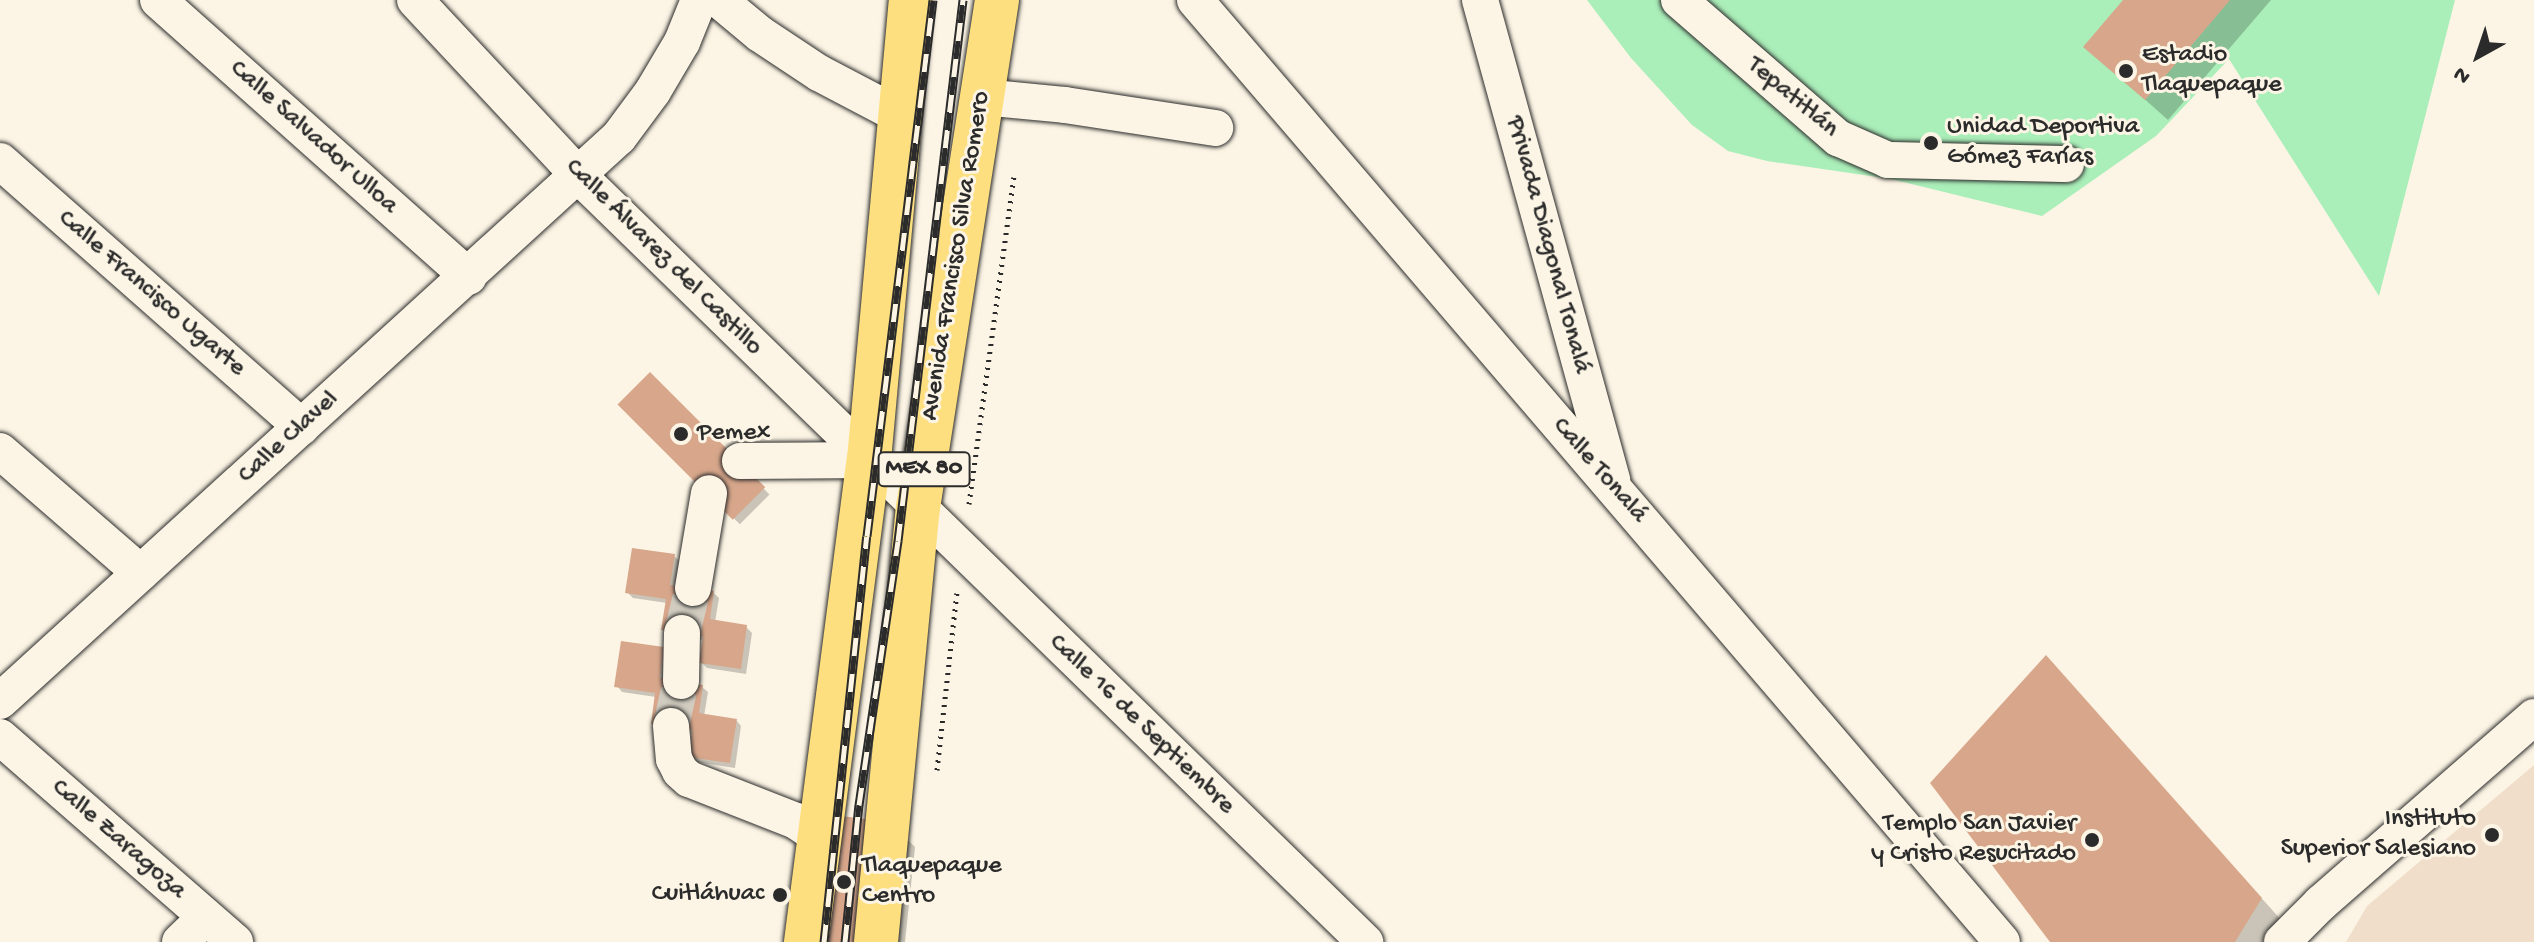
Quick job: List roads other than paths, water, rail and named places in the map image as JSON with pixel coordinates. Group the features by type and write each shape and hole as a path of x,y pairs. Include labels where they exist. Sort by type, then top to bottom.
{"main road":[{"name":"MEX 80","path":"806,942 869,460 911,0"},
{"name":"Avenida Francisco Silva Romero","path":"876,942 918,508 997,0"}],"street":[{"name":"Calle Salvador Ulloa","path":"158,0 469,277"},
{"name":"Calle Álvarez del Castillo","path":"415,0 579,176 918,508"},
{"name":"Calle Clavel","path":"0,701 469,277 619,137 653,91 682,42 699,0"},
{"path":"719,0 760,34 819,73 901,116"},
{"name":"Calle Tonalá","path":"1195,0 2002,942"},
{"name":"Privada Diagonal Tonalá","path":"1480,0 1615,490"},
{"name":"Tepatitlán","path":"1679,0 1838,138 1888,160 2066,164"},
{"path":"982,97 1065,105 1215,128"},
{"name":"Calle Francisco Ugarte","path":"0,161 302,427"},
{"path":"0,451 141,573"},
{"path":"740,461 869,460"},
{"path":"693,588 709,493"},
{"name":"Calle 16 de Septiembre","path":"918,508 1356,939"},
{"path":"681,681 682,633"},
{"path":"2282,942 2321,903 2534,717"},
{"path":"671,726 674,759 689,779 796,821 818,836"},
{"name":"Calle Zaragoza","path":"0,737 235,942"},
{"path":"180,942 206,917"}],"tunnel":[{"path":"682,633 693,588"},
{"path":"671,726 681,681"}],"railway":[{"path":"824,942 867,536 933,0"},
{"path":"845,942 859,805 898,541 963,0"}],"place":[{"name":"Estadio Tlaquepaque","path":"2126,71"},
{"name":"Unidad Deportiva Gómez Farías","path":"1931,143"},
{"name":"Pemex","path":"681,434"},
{"name":"Instituto Superior Salesiano","path":"2492,835"},
{"name":"Templo San Javier y Cristo Resucitado","path":"2092,840"},
{"name":"Tlaquepaque Centro","path":"844,882"},
{"name":"Cuitláhuac","path":"780,895"}]}
